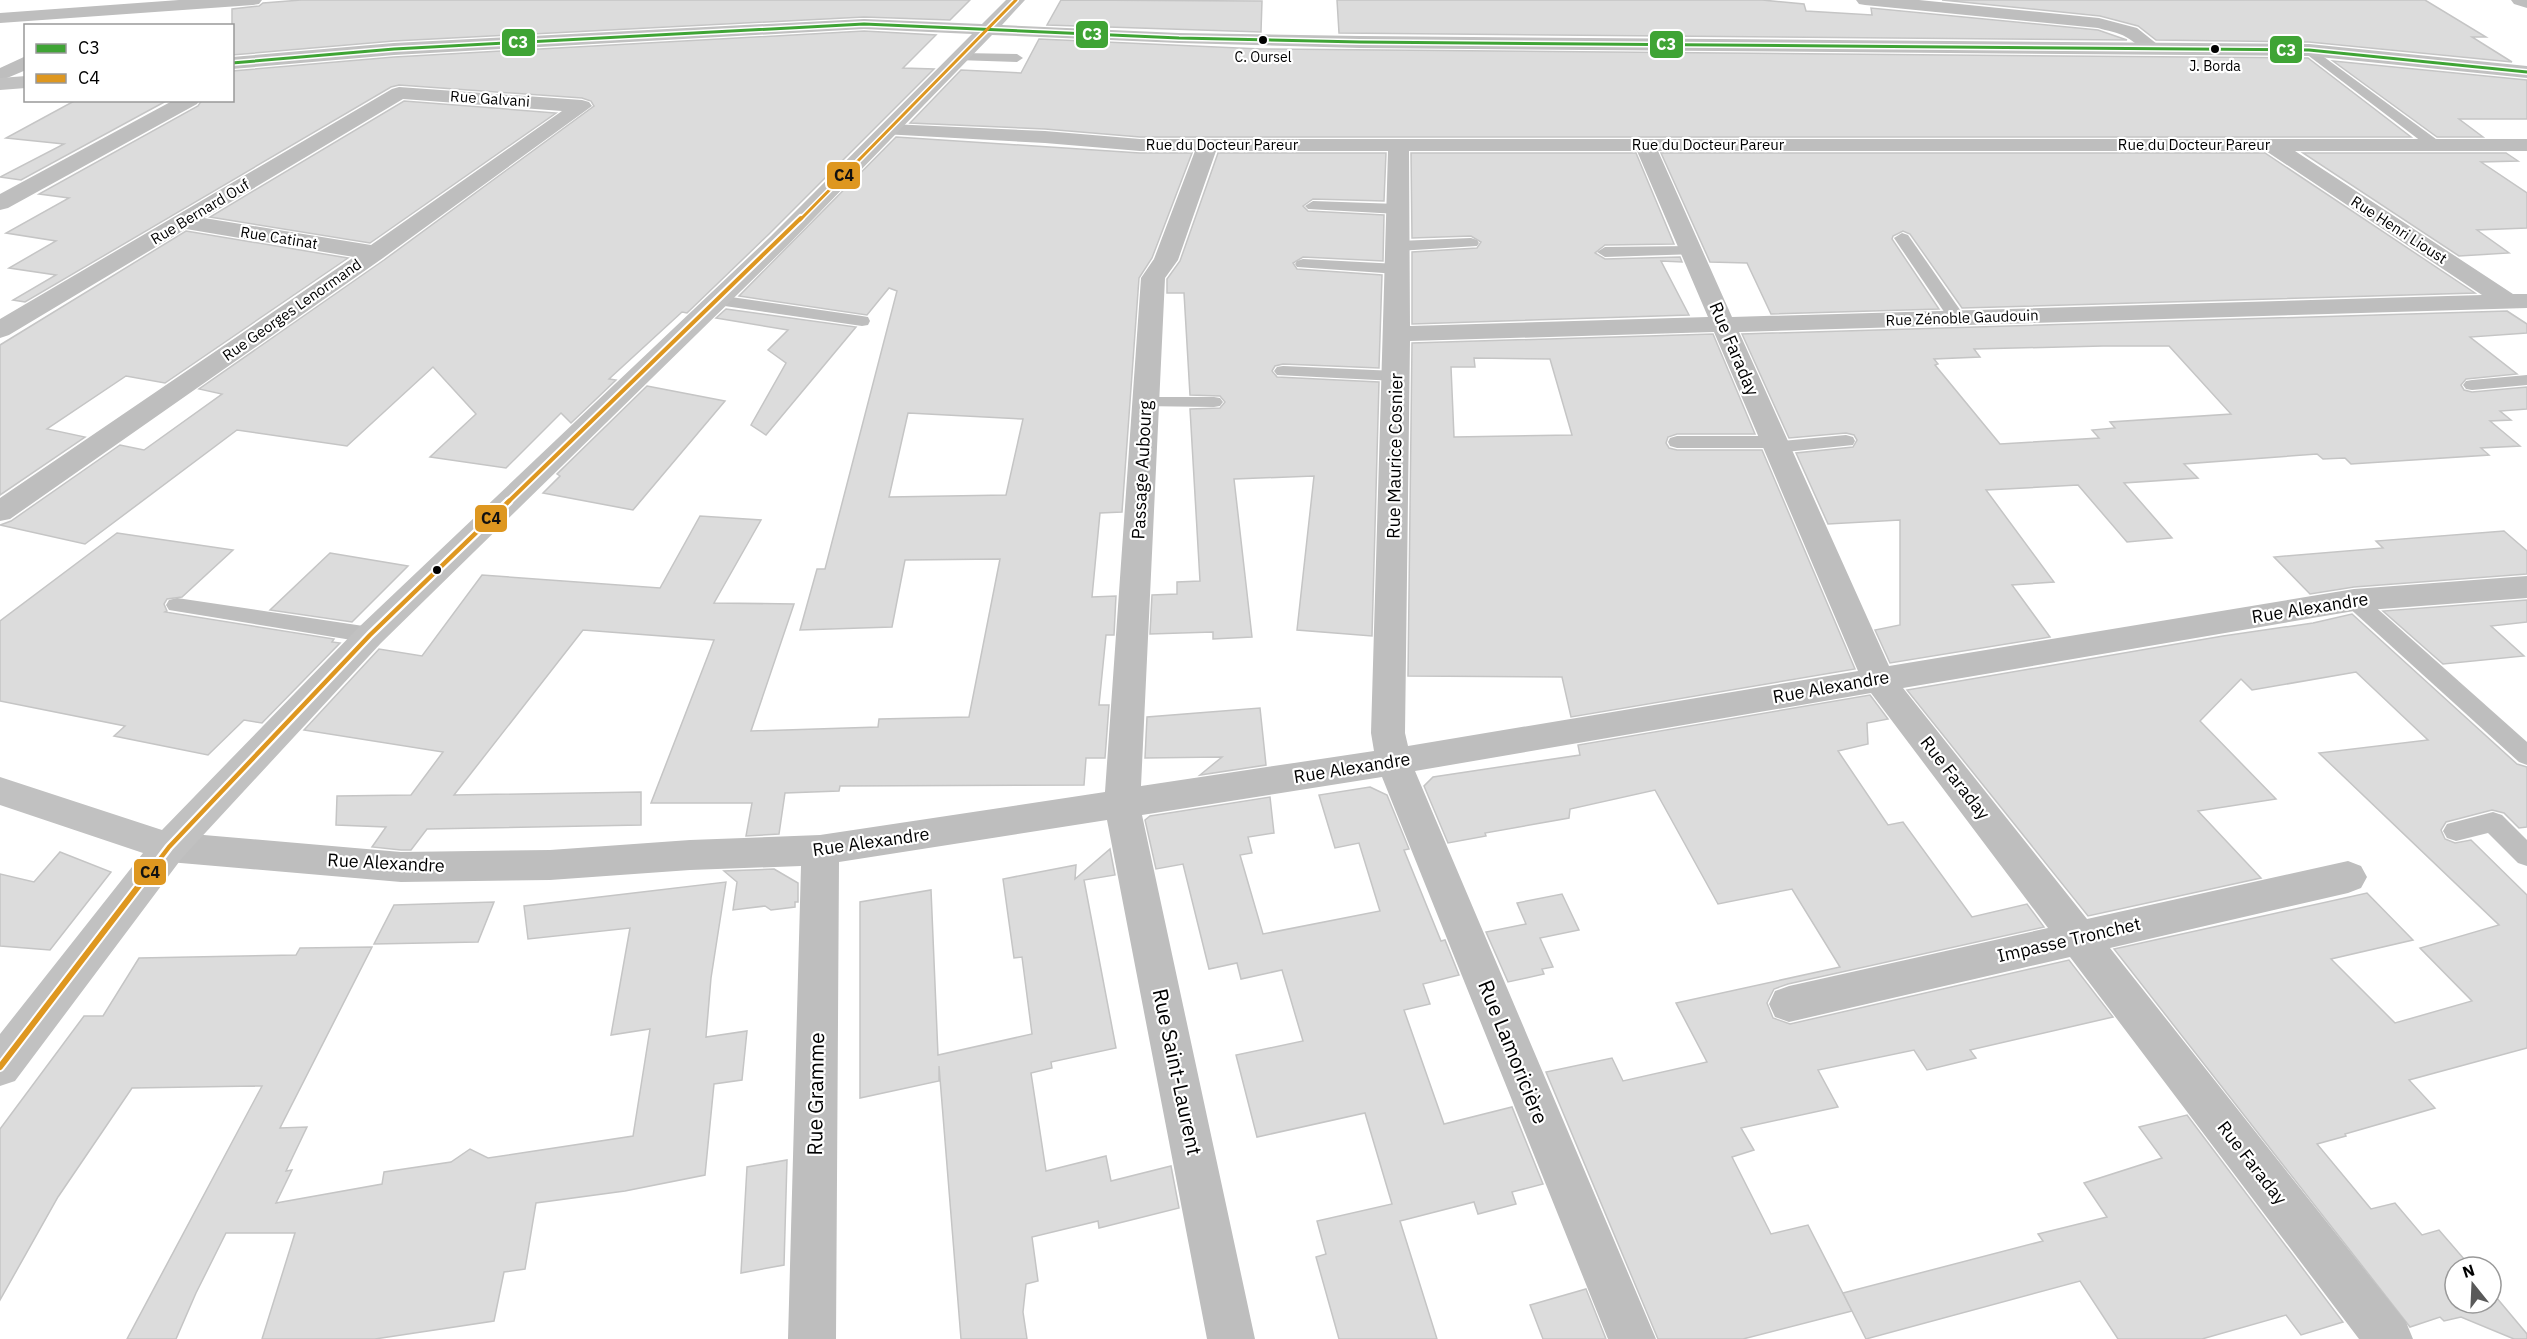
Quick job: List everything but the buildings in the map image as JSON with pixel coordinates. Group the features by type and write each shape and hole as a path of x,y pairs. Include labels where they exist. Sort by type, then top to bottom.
{"street":[{"path":"0,18 136,4 253,0"},
{"path":"0,1067 169,847 370,635 779,241 1016,0"},
{"path":"1865,0 2099,23 2131,32 2153,48"},
{"path":"2520,0 2527,3"},
{"path":"101,24 136,4"},
{"path":"234,63 394,49 864,24 1179,38 1339,42 2309,50 2527,72"},
{"path":"0,75 24,63"},
{"path":"0,84 24,82"},
{"name":"Rue Galvani","path":"399,93 582,106"},
{"name":"Rue Bernard Ouf","path":"0,330 399,93"},
{"path":"0,203 186,102"},
{"name":"Rue Georges Lenormand","path":"0,512 375,253 582,106"},
{"name":"Rue du Docteur Pareur","path":"890,130 1046,137 1140,145 1207,146 2527,145"},
{"name":"Rue Faraday","path":"1645,145 1878,679 2389,1339"},
{"name":"Rue Henri Lioust","path":"2271,145 2520,305"},
{"name":"Passage Aubourg","path":"1122,805 1153,278 1166,260 1207,146"},
{"name":"Rue Maurice Cosnier","path":"1395,764 1388,733 1398,334 1399,146"},
{"name":"Rue Catinat","path":"184,222 375,253"},
{"name":"Rue Zénoble Gaudouin","path":"1398,334 2520,305"},
{"name":"Rue Alexandre","path":"169,847 400,867 550,865 690,855 820,850 1395,764 1878,679 2354,600 2527,587"},
{"name":"Rue Lamoricière","path":"1395,764 1632,1339"},
{"path":"0,791 169,847"},
{"name":"Rue Saint-Laurent","path":"1122,805 1232,1339"},
{"name":"Rue Gramme","path":"812,1339 820,850"},
{"name":"Impasse Tronchet","path":"1789,1004 2348,877"}],"lane":[{"path":"2309,50 2435,145"},
{"path":"962,57 1017,58"},
{"path":"1312,206 1398,209"},
{"path":"1902,238 1957,318"},
{"path":"1303,264 1398,257 1471,243"},
{"path":"1605,252 1691,251"},
{"path":"717,300 862,321"},
{"path":"1283,371 1396,376"},
{"path":"2472,385 2527,380"},
{"path":"1145,402 1214,402"},
{"path":"1677,442 1774,444 1846,441"},
{"path":"2354,600 2527,756"},
{"path":"177,605 370,635"},
{"path":"2456,831 2493,822 2527,856"}],"transit line":[{"name":"C4","path":"0,1067 169,847 370,635 779,241 1016,0"},
{"name":"C3","path":"234,63 394,49 864,24 1179,38 1360,42 2309,50 2527,72"}],"place":[{"name":"C. Oursel","path":"1263,40"},
{"name":"J. Borda","path":"2215,49"}]}
